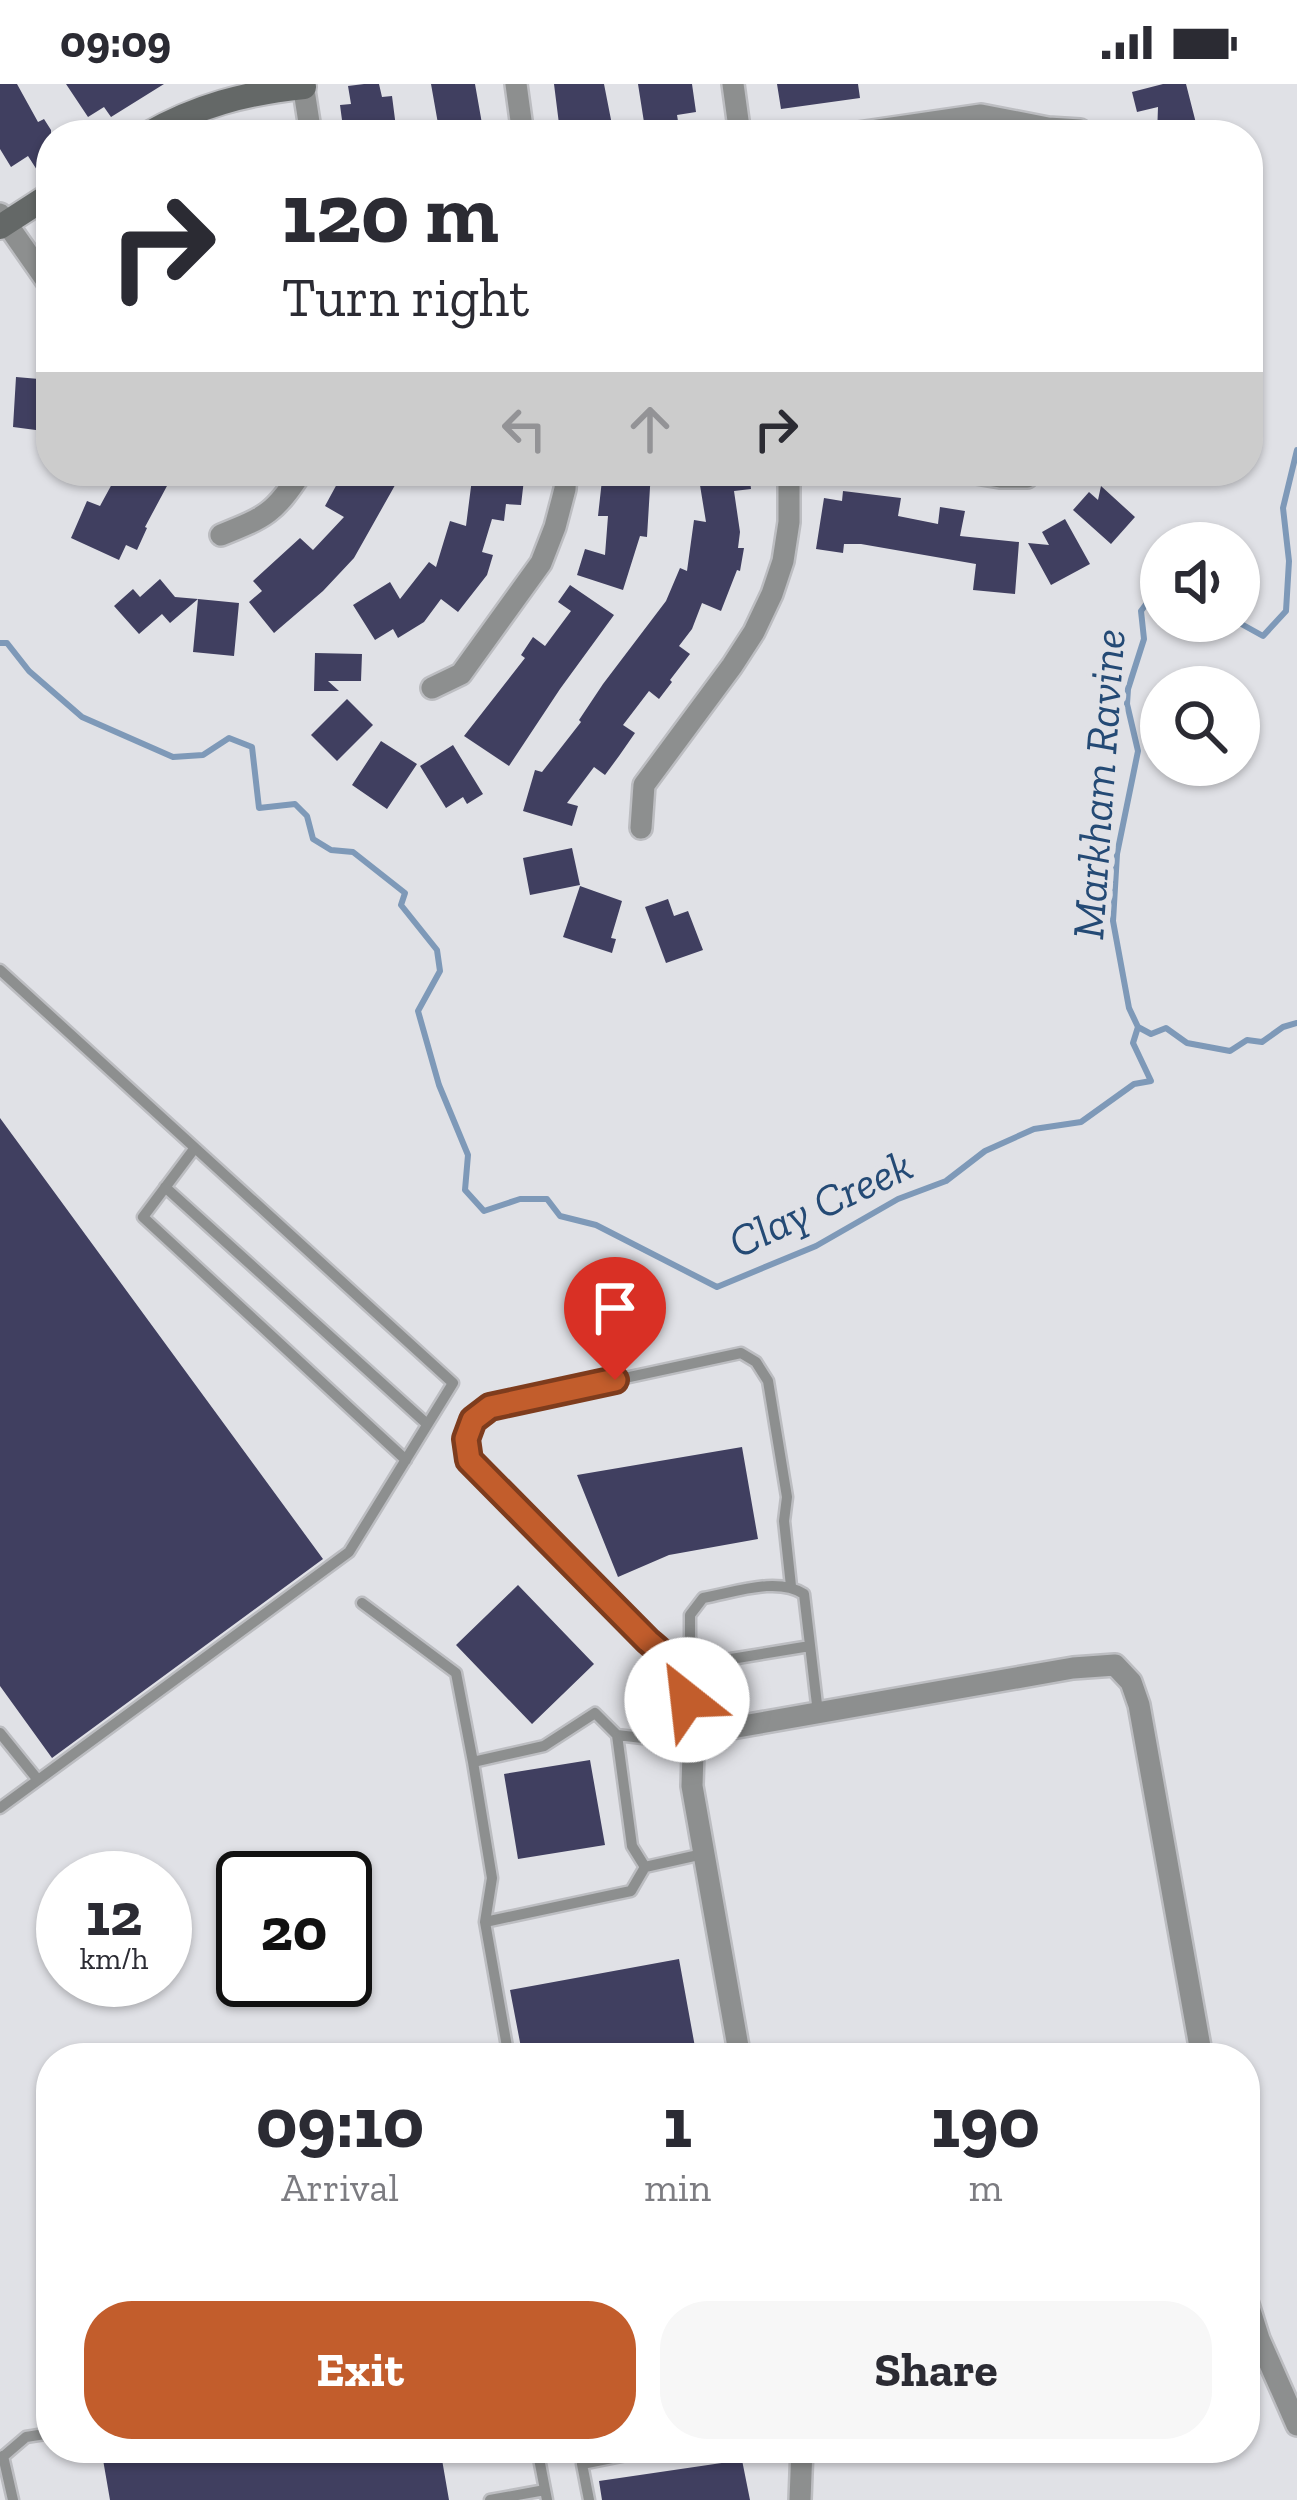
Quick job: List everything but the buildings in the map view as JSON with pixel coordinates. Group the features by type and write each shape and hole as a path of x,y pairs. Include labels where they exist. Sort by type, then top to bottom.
{"street":[{"path":"516,84 521,120"},
{"path":"733,84 738,120"},
{"path":"175,120 234,97 304,86 309,120"},
{"path":"947,120 981,115 1007,120"},
{"path":"36,202 2,221 36,267"},
{"path":"220,535 265,518 292,486"},
{"path":"432,688 460,674 542,562 565,486"},
{"path":"641,828 644,785 732,666 772,594 783,561 789,486"},
{"path":"737,2043 692,1786 693,1751 726,1729 1115,1665 1131,1682 1139,1705 1199,2043"},
{"path":"1260,2341 1297,2425"},
{"path":"800,2500 801,2463"}],"lane":[{"path":"0,970 453,1383 349,1552 0,1808"},
{"path":"194,1149 143,1217 406,1460"},
{"path":"166,1187 427,1424"},
{"path":"617,1735 693,1751 683,1678 469,1460 466,1439 473,1420 490,1407 741,1353 756,1362 768,1382 787,1497 784,1521 791,1586"},
{"path":"810,1646 719,1660 703,1656 690,1641 690,1616 703,1598 791,1586 804,1594 818,1713"},
{"path":"362,1604 456,1673 492,1878 485,1922 506,2043"},
{"path":"668,1658 690,1641"},
{"path":"472,1762 544,1746 595,1713 617,1735 632,1846 645,1867"},
{"path":"0,1733 38,1780"},
{"path":"485,1922 632,1891 645,1867 704,1854"},
{"path":"14,2500 3,2456 26,2437 36,2435"},
{"path":"490,2500 546,2495 540,2463"},
{"path":"587,2463 582,2464 589,2500"}],"waterway":[{"name":"Markham Ravine","path":"1260,634 1286,611 1289,561 1283,508 1297,450"},
{"name":"Markham Ravine","path":"1143,642 1128,689 1138,751 1117,854 1113,921 1129,1008 1138,1027 1151,1034 1166,1028 1187,1043 1230,1051 1247,1040 1262,1042 1297,1023"},
{"name":"Clay Creek","path":"0,643 7,643 29,671 82,717 173,757 203,755 229,738 252,747 259,808 295,804 307,816 313,839 331,850 353,852 405,893 401,905 437,950 440,971 418,1011 439,1085 468,1155 465,1190 484,1211 520,1199 547,1199 560,1216 596,1225 717,1287 816,1246 898,1199 946,1181 985,1151 1034,1129 1081,1122 1134,1084 1151,1081 1133,1043 1138,1027"}],"route":[{"path":"615,1380 490,1407 473,1420 466,1439 469,1460 668,1658 683,1678 687,1700"}]}
